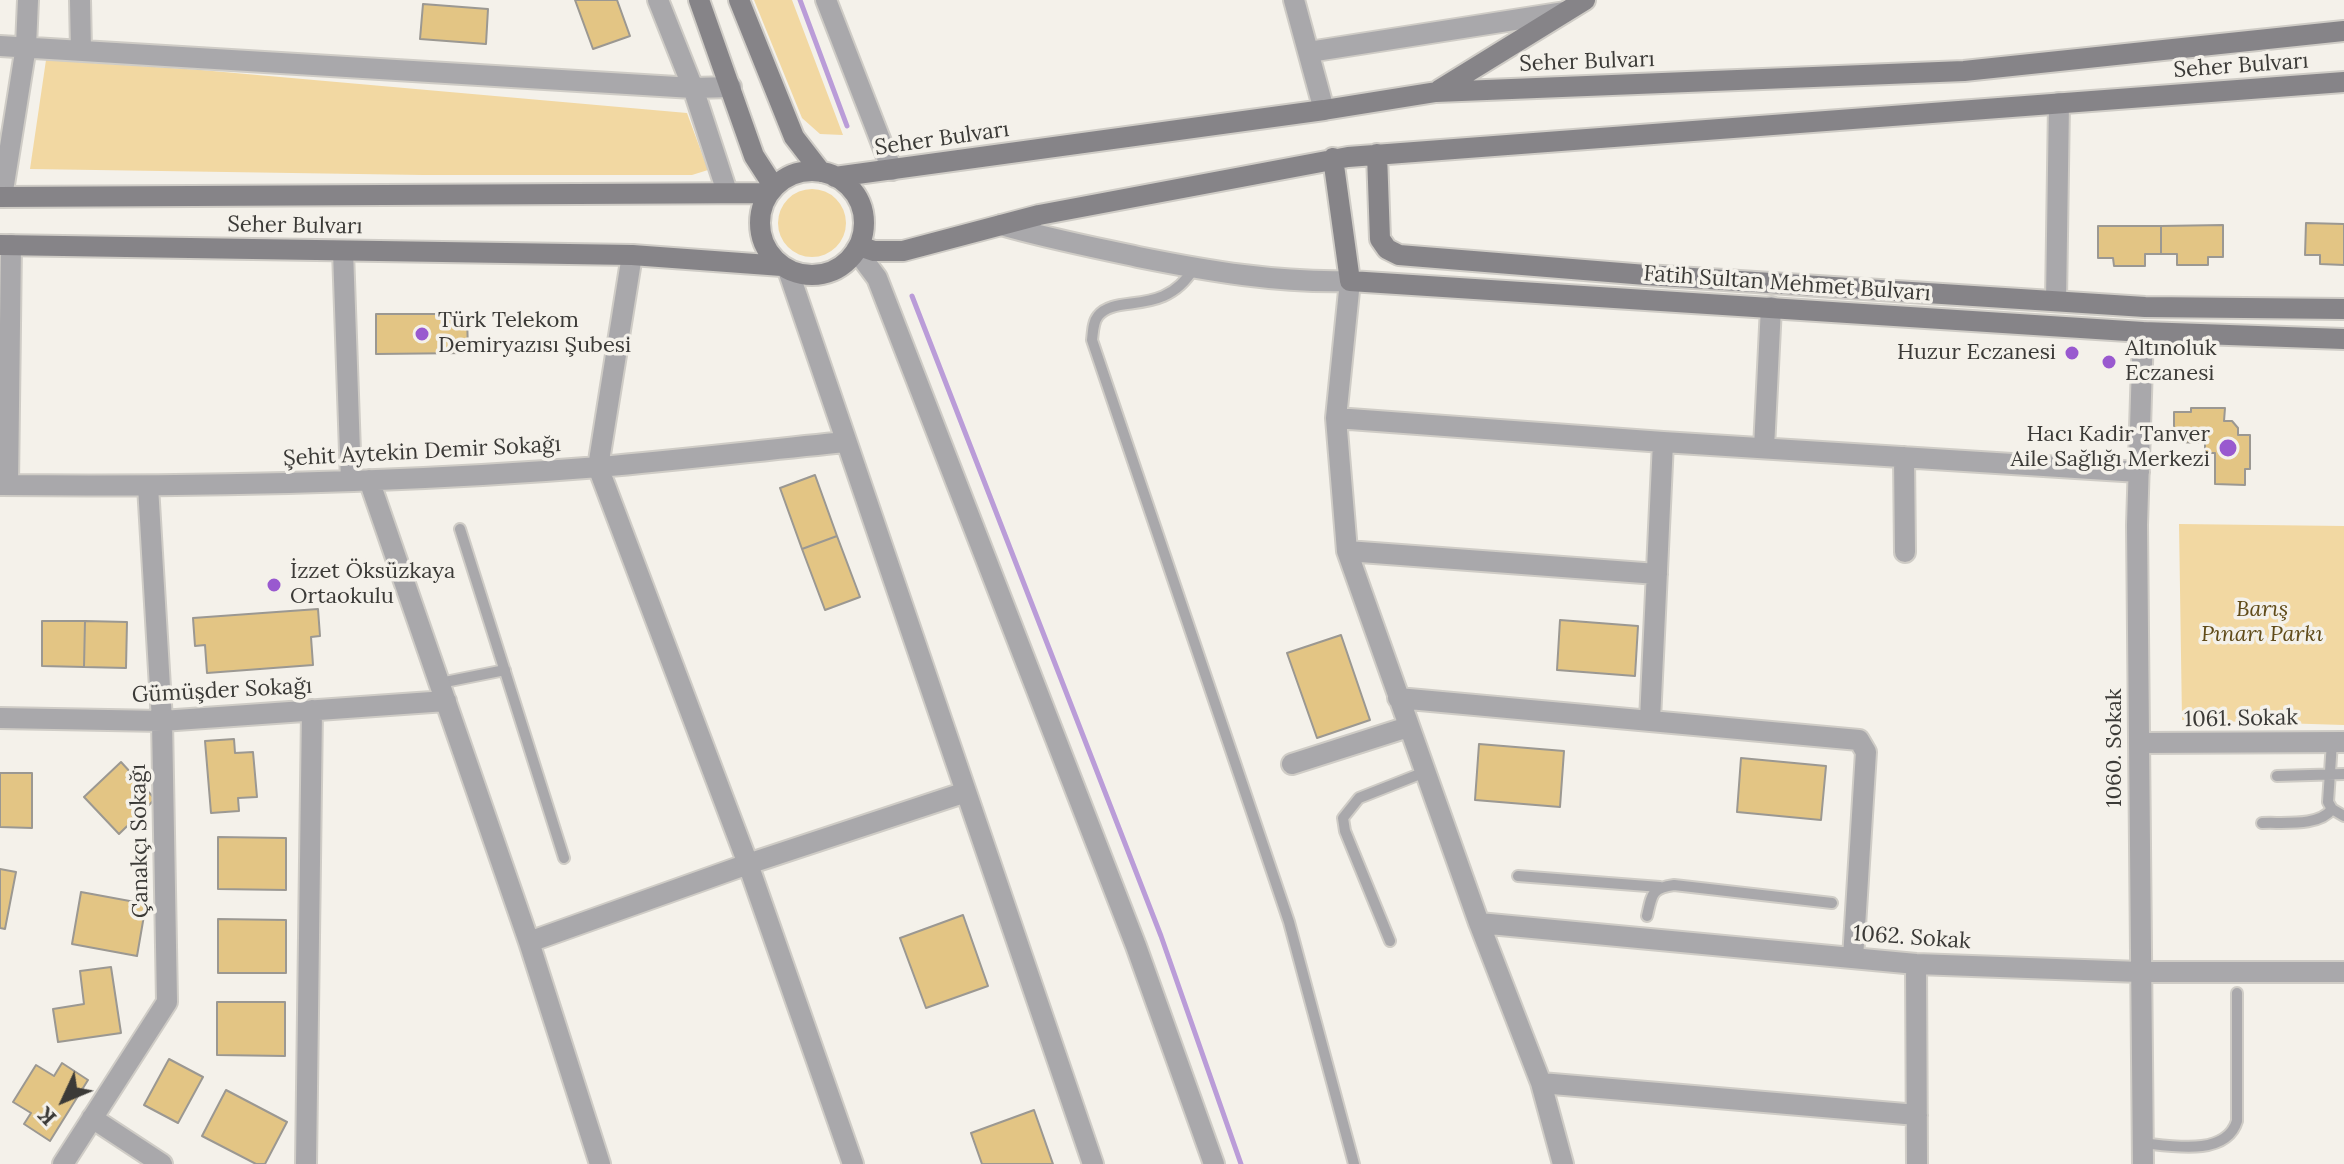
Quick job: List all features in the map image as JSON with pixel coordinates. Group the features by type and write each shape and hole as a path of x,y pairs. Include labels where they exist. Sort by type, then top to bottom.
{"main road":[{"path":"699,0 754,156 772,190"},
{"path":"739,0 794,137 828,174 848,185 863,211 864,226 858,248 844,265 817,276 802,275 785,268 766,250 761,236 762,206 772,190 792,175 806,171 828,174"},
{"path":"1436,92 1585,0"},
{"name":"Seher Bulvarı","path":"828,174 892,170 1436,92 1964,71 2344,31"},
{"name":"Seher Bulvarı","path":"858,248 903,251 1039,215 1333,158 2344,82"},
{"name":"Fatih Sultan Mehmet Bulvarı","path":"1377,154 1380,239 1387,249 1399,255 1646,275 2145,307 2344,309"},
{"path":"1333,158 1350,281"},
{"name":"Seher Bulvarı","path":"1,197 772,190"},
{"name":"Seher Bulvarı","path":"5,245 632,255 785,268"},
{"name":"Fatih Sultan Mehmet Bulvarı","path":"1350,281 2143,332 2344,339"}],"street":[{"path":"1,197 26,46 28,0"},
{"path":"80,0 81,50"},
{"path":"658,0 693,88 727,192"},
{"path":"826,0 892,170"},
{"path":"1294,0 1324,110"},
{"path":"1309,52 1566,12"},
{"path":"0,46 693,88 731,87"},
{"path":"2056,301 2059,103"},
{"path":"1001,225 1046,238 1194,268 1288,281 1350,281 1336,418 1347,551 1479,923 1541,1083 1563,1164"},
{"path":"4,485 5,245"},
{"path":"858,248 877,278 1136,946 1214,1164"},
{"path":"343,251 360,481 443,692 529,942 600,1164"},
{"path":"632,255 598,467 748,864 853,1164"},
{"path":"785,268 1093,1164"},
{"path":"1764,448 1771,307"},
{"name":"1060. Sokak","path":"2143,332 2139,472 2143,1164"},
{"path":"1336,418 2139,472"},
{"name":"Şehit Aytekin Demir Sokağı","path":"4,485 148,486 360,481 598,467 846,442"},
{"path":"1650,720 1663,442"},
{"path":"1904,457 1905,552"},
{"name":"Çanakçı Sokağı","path":"63,1164 167,1002 162,721 148,486"},
{"path":"1347,551 1657,574"},
{"name":"Gümüşder Sokağı","path":"0,718 162,721 312,710 443,692"},
{"path":"1398,698 1855,737 1863,743 1866,752 1853,958"},
{"path":"306,1164 312,710"},
{"path":"1292,764 1408,727"},
{"name":"1061. Sokak","path":"2139,743 2338,742"},
{"path":"529,942 748,864 966,792"},
{"name":"1062. Sokak","path":"1479,923 1916,964 2140,972 2344,972"},
{"path":"1916,964 1917,1164"},
{"path":"1541,1083 1917,1115"},
{"path":"92,1118 162,1164"}],"lane":[{"path":"1194,268 1185,282 1168,295 1141,304 1105,310 1095,319 1092,340 1289,922 1354,1164"},
{"path":"460,529 564,858"},
{"path":"443,692 505,670"},
{"path":"2338,742 2329,775 2328,802 2332,809 2344,816"},
{"path":"1390,941 1345,831 1343,818 1359,798 1425,772"},
{"path":"2277,776 2344,774"},
{"path":"2262,823 2315,820 2332,809"},
{"path":"1518,876 1660,887 1674,885 1832,903"},
{"path":"1647,916 1652,896 1660,887"},
{"path":"2142,1143 2171,1146 2213,1144 2234,1130 2237,1121 2237,993"}],"green space":[{"path":"754,0 792,0 843,135 820,134 802,118"},
{"path":"46,60 201,70 687,113 708,170 692,175 423,175 30,169"},
{"path":"819,189 840,204 846,223 844,236 836,247 819,257 805,257 788,247 780,236 778,216 788,199 799,191"},
{"name":"Barış Pınarı Parkı","path":"2179,524 2344,526 2344,725 2182,720"}],"building":[{"path":"575,0 617,0 630,36 593,49"},
{"path":"423,4 488,9 486,44 420,39"},
{"path":"2306,223 2344,224 2344,265 2320,264 2320,255 2305,255"},
{"path":"2223,225 2223,257 2208,257 2208,265 2177,265 2177,254 2161,254 2161,226"},
{"path":"2098,226 2161,226 2161,254 2145,254 2145,266 2114,266 2113,258 2098,258"},
{"name":"Türk Telekom Demiryazısı Şubesi","path":"376,314 467,314 468,353 376,354"},
{"name":"Hacı Kadir Tanver Aile Sağlığı Merkezi","path":"2191,408 2225,408 2224,421 2232,421 2238,428 2238,435 2250,435 2250,469 2245,469 2245,485 2215,484 2215,453 2205,453 2205,443 2174,442 2174,412 2191,412"},
{"path":"815,475 837,536 802,549 780,488"},
{"path":"837,536 860,597 825,610 802,549"},
{"path":"318,609 320,636 311,637 313,665 207,673 205,645 195,646 193,618"},
{"path":"1560,620 1638,626 1635,676 1557,670"},
{"path":"42,621 85,621 84,667 42,666"},
{"path":"85,621 127,622 126,668 84,667"},
{"path":"1341,635 1370,720 1317,738 1287,653"},
{"path":"234,739 235,753 253,752 257,797 238,798 239,811 211,813 205,741"},
{"path":"1479,744 1564,751 1560,807 1475,800"},
{"path":"1741,758 1826,766 1821,820 1737,812"},
{"path":"121,762 155,799 119,834 84,797"},
{"path":"0,773 32,773 32,828 0,827"},
{"path":"218,837 286,838 286,890 218,889"},
{"path":"0,869 16,872 5,929 0,928"},
{"path":"81,892 146,904 137,956 72,944"},
{"path":"963,915 988,986 926,1008 900,938"},
{"path":"218,919 286,920 286,973 218,973"},
{"path":"111,967 121,1033 58,1042 53,1009 84,1004 80,971"},
{"path":"217,1002 285,1002 285,1056 217,1055"},
{"path":"169,1059 203,1077 178,1123 144,1105"},
{"path":"62,1063 88,1080 50,1141 24,1124 31,1113 13,1102 36,1065 54,1076"},
{"path":"226,1090 287,1122 265,1164 256,1164 202,1136"},
{"path":"1034,1110 1053,1164 982,1164 971,1133"}],"waterway":[{"path":"800,0 847,126"},
{"path":"912,296 1161,936 1241,1164"}],"place":[{"name":"Türk Telekom Demiryazısı Şubesi","path":"422,334"},
{"name":"Huzur Eczanesi","path":"2072,353"},
{"name":"Altınoluk Eczanesi","path":"2109,362"},
{"name":"Hacı Kadir Tanver Aile Sağlığı Merkezi","path":"2228,448"},
{"name":"İzzet Öksüzkaya Ortaokulu","path":"274,585"}]}
